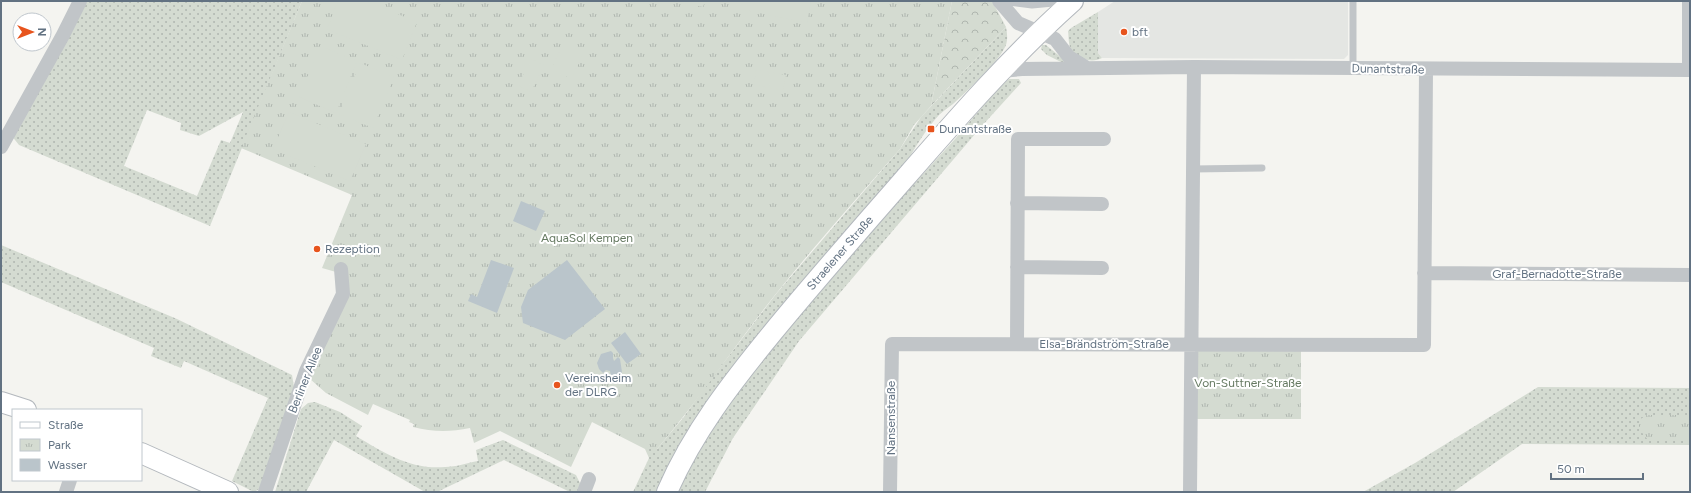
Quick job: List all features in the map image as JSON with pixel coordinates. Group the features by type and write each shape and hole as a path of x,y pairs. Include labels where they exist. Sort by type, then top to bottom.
{"street":[{"path":"1,147 63,35 80,1"},
{"path":"1000,1 1018,23 1055,39 1069,57 1087,68"},
{"name":"Straelener Straße","path":"667,492 688,449 720,399 813,284 1001,71 1072,1"},
{"name":"Dunantstraße","path":"1001,71 1087,68 1194,67 1426,70 1522,68 1689,70 1689,1"},
{"path":"1190,492 1194,67"},
{"path":"1191,344 1424,345 1426,70"},
{"path":"1017,344 1018,139 1104,139"},
{"path":"1017,203 1102,204"},
{"path":"1017,267 1102,268"},
{"name":"Berliner Allee","path":"265,492 306,371 344,294 341,269"},
{"name":"Graf-Bernadotte-Straße","path":"1424,273 1690,274"},
{"name":"Elsa-Brändström-Straße","path":"892,344 1191,344"},
{"name":"Nansenstraße","path":"890,492 892,344"},
{"path":"1,402 23,409"},
{"path":"142,453 228,492"},
{"path":"66,492 70,481"}],"lane":[{"path":"1000,1 1032,5 1072,1"},
{"path":"1353,1 1353,69"},
{"path":"1193,169 1262,168"}],"shaded area":[{"path":"1115,1 1348,1 1348,55 1344,59 1102,58 1098,53 1098,12"}],"green space":[{"path":"85,1 302,1 210,226 19,145 11,135","holes":["147,110 181,123 180,130 199,136 243,112 230,143 221,140 197,196 124,166"]},
{"name":"AquaSol Kempen","path":"302,1 952,1 931,106 914,125 900,149 821,239 775,295 657,449 645,449 592,422 571,467 500,431 474,443 470,428 442,431 413,427 414,424 409,422 410,420 373,404 368,415 326,393 310,379 348,290 336,272 322,268 352,195 241,148"},
{"path":"338,1 366,1 417,22 402,60 327,29"},
{"path":"676,1 705,1 703,7"},
{"path":"737,1 811,1 807,23 736,8"},
{"path":"952,1 992,1 1006,27 931,106"},
{"path":"1098,12 1098,53 1102,58 1098,60 1086,60 1078,57 1072,51 1069,44 1068,31"},
{"path":"1006,27 1006,45 997,60 931,125 909,158 661,492 633,492 649,458 645,449 657,449 683,418 776,294 900,149 921,117"},
{"path":"564,42 584,52 571,79 551,69"},
{"path":"1042,45 1046,45 1068,63 1067,65 1047,55 1041,49"},
{"path":"320,46 357,61 336,113 299,97"},
{"path":"531,59 544,65 531,92 518,85"},
{"path":"360,63 394,77 373,128 339,114"},
{"path":"756,70 786,75 783,90 754,85"},
{"path":"1009,79 1019,79 1021,83 981,127 799,341 733,438 705,492 675,492 724,406 839,266 955,139 1000,86"},
{"path":"289,112 366,144 350,181 273,149"},
{"path":"1,245 177,319 292,375 294,387 261,488 254,492 232,481 268,398 184,361 181,368 151,356 154,348 1,282"},
{"name":"Von-Suttner-Straße","path":"1301,347 1301,419 1195,419 1195,351"},
{"path":"1538,387 1690,388 1690,445 1522,444 1453,492 1363,492 1415,463"},
{"path":"315,402 340,412 362,426 356,436 388,454 409,463 421,466 445,467 478,461 476,450 503,440 576,475 581,485 579,492 570,492 504,460 437,492 425,492 334,440 306,492 275,492 301,409 308,403"},
{"path":"1647,415 1688,415 1690,417 1690,438 1648,440 1639,429 1639,420"}],"water":[{"path":"521,201 545,211 536,231 513,221"},
{"path":"491,260 514,268 497,313 468,301 471,294 477,297"},
{"path":"567,260 605,309 565,340 523,323 521,307 528,290"},
{"path":"625,332 641,354 627,364 611,343"},
{"path":"611,351 613,353 614,361 618,357 620,359 622,372 619,377 614,380 608,380 611,376 610,371 606,370 603,373 599,369 597,363 601,354"}],"place":[{"name":"bft","path":"1124,32"},
{"name":"Dunantstraße","path":"931,129"},
{"name":"Rezeption","path":"317,249"},
{"name":"Vereinsheim der DLRG","path":"557,385"}]}
